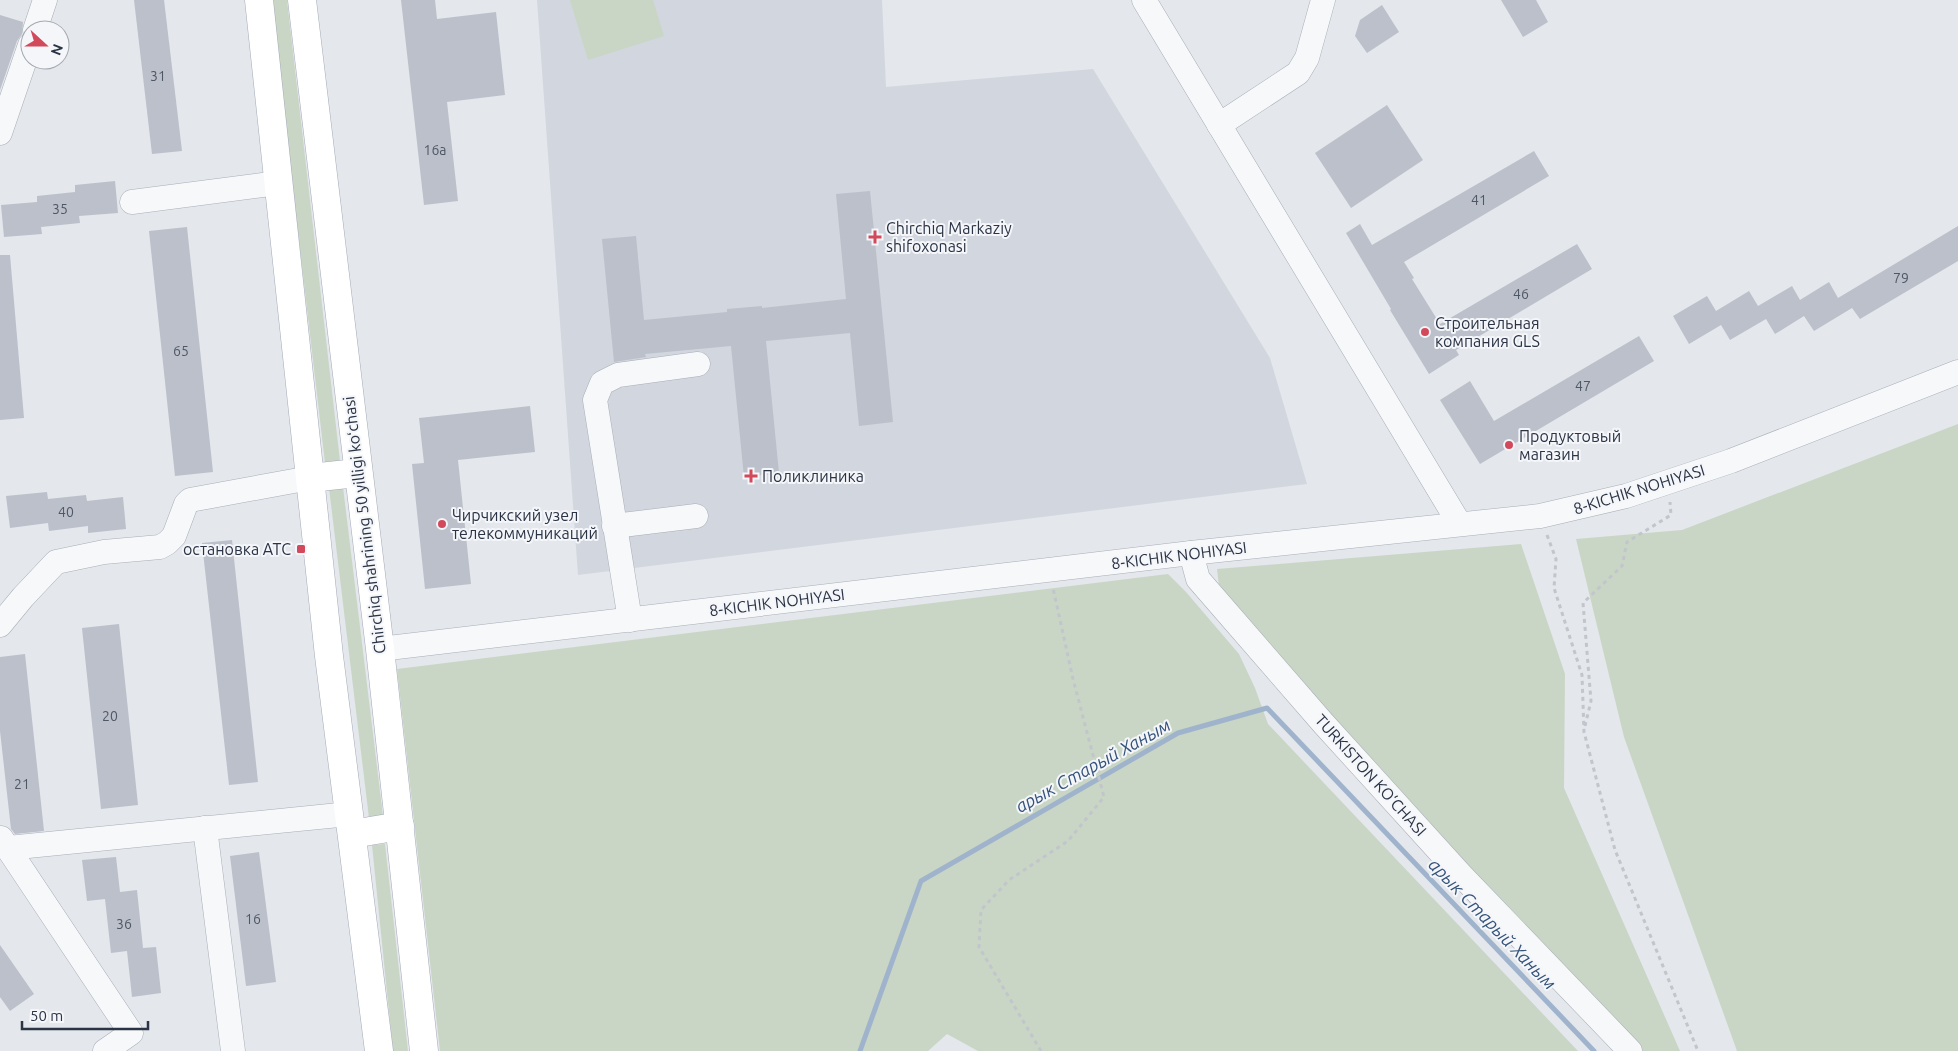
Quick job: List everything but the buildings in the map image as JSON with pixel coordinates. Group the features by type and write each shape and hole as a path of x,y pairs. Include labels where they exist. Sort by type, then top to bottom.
{"main road":[{"path":"259,0 329,656 379,1051"},
{"name":"Chirchiq shahrining 50 yilligi koʻchasi","path":"302,0 357,473 380,649 424,1051"},
{"path":"310,478 357,473"},
{"path":"351,824 400,826"}],"street":[{"path":"38,20 45,0"},
{"path":"1144,0 1459,523"},
{"path":"1219,124 1298,73 1307,58 1324,0"},
{"path":"0,134 22,70"},
{"path":"132,202 278,183"},
{"path":"630,620 595,400 602,383 618,375 698,364"},
{"name":"8-KICHIK NOHIYASI","path":"380,649 1191,553 1459,523 1540,516 1626,496 1731,461 1958,372"},
{"path":"0,625 56,562 104,552 160,547 174,536 186,504 190,500 310,478"},
{"path":"614,526 696,516"},
{"name":"TURKISTON KO‘CHASI","path":"1191,553 1198,579 1323,723 1461,875 1630,1051"},
{"path":"105,1051 131,1033 4,843 205,828 351,824"},
{"path":"205,828 233,1051"}],"path":[{"path":"1584,732 1591,701 1583,603 1622,566 1627,542 1671,515 1669,481"},
{"path":"1540,516 1556,559 1554,588 1582,675 1584,732 1615,850 1698,1051"},
{"path":"1041,1051 979,947 981,910 1009,880 1068,840 1104,797 1073,680 1049,570"}],"shaded area":[{"name":"Chirchiq Markaziy shifoxonasi","path":"537,0 882,0 886,87 1093,69 1270,358 1307,484 578,575"}],"green space":[{"path":"271,0 287,0 340,461 325,463"},
{"path":"570,0 653,0 664,36 588,60"},
{"path":"1958,424 1958,1051 1737,1051 1624,737 1576,539 1682,530"},
{"path":"343,487 383,816 369,818 329,488"},
{"path":"1521,544 1565,674 1564,788 1680,1051 1643,1051 1365,755 1219,586 1217,569"},
{"path":"1168,574 1186,592 1239,654 1255,688 1268,724 1578,1051 978,1051 947,1034 928,1051 440,1051 397,669"},
{"path":"385,844 408,1051 393,1051 372,845"}],"waterway":[{"name":"арык Старый Ханым","path":"860,1051 921,881 1178,733 1267,708 1594,1051"}],"place":[{"name":"Chirchiq Markaziy shifoxonasi","path":"875,237"},
{"name":"Строительная компания GLS","path":"1425,332"},
{"name":"Продуктовый магазин","path":"1509,445"},
{"name":"Поликлиника","path":"751,476"},
{"name":"Чирчикский узел телекоммуникаций","path":"442,524"},
{"name":"остановка АТС","path":"301,549"}]}
